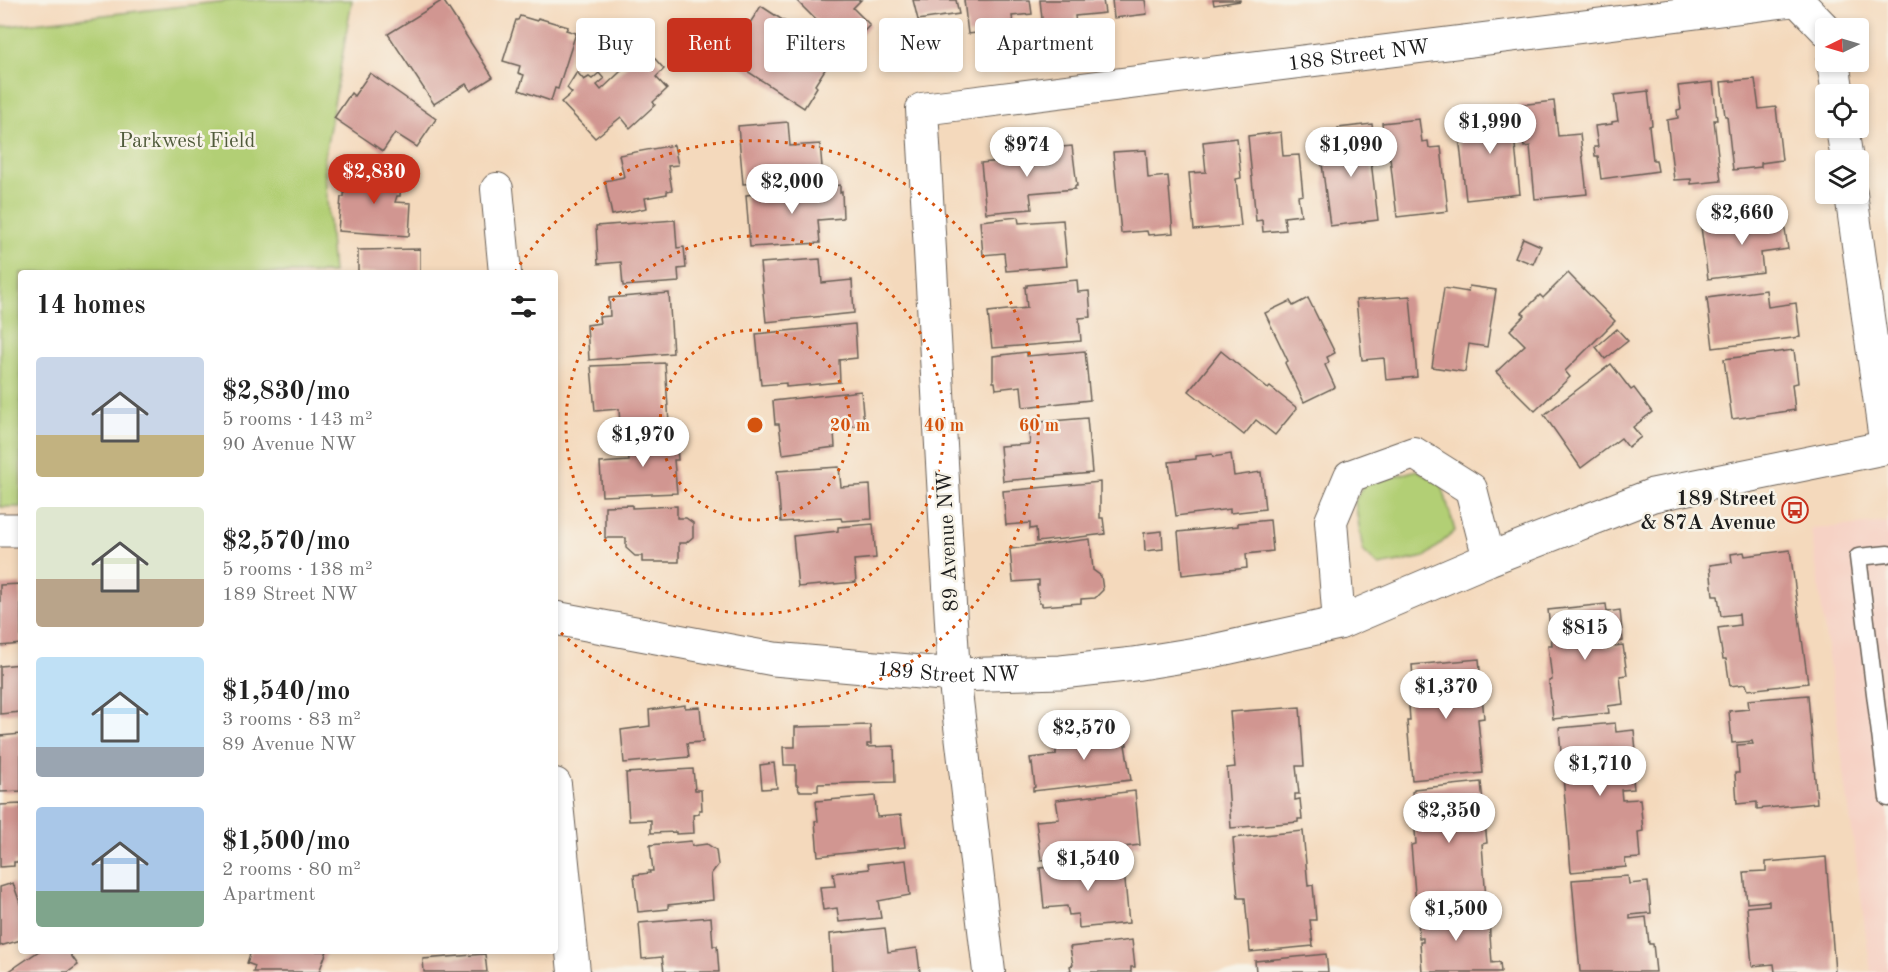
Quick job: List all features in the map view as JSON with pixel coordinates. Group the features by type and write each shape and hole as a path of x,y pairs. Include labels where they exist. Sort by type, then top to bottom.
{"street":[{"path":"1796,0 1815,19"},
{"name":"188 Street NW","path":"922,109 1796,0"},
{"name":"89 Avenue NW","path":"922,109 954,675 989,972"},
{"path":"496,189 505,270"},
{"path":"1852,204 1887,447"},
{"name":"189 Street NW","path":"558,619 774,659 954,675 1061,672 1134,664 1208,652 1340,623 1489,559 1653,495 1887,447"},
{"path":"1340,623 1331,521 1350,476 1414,453 1471,489 1489,559"},
{"path":"0,530 18,530"},
{"path":"558,814 574,972"}],"lane":[{"path":"1888,554 1858,557 1888,798"}],"shaded area":[{"path":"1888,522 1888,972 1871,972 1811,529"}],"green space":[{"name":"Parkwest Field","path":"235,0 352,0 324,161 333,270 18,270 18,507 0,507 0,27"},
{"path":"1417,470 1442,485 1455,531 1425,557 1379,566 1363,551 1355,501 1363,485"}],"building":[{"path":"443,0 493,77 471,91 466,84 434,104 388,34"},
{"path":"796,0 861,0 853,8 863,18 814,18"},
{"path":"913,0 956,0 959,14 918,18"},
{"path":"964,0 1030,0 1032,14 1012,16 1012,18 975,18 975,33 968,34"},
{"path":"1040,0 1103,0 1105,13 1075,16 1075,18 1042,18"},
{"path":"1112,0 1145,0 1147,14 1114,18"},
{"path":"1213,0 1240,0 1240,1 1214,5"},
{"path":"761,6 779,18 764,18 764,72 823,72 804,108 749,72 752,72 752,20"},
{"path":"520,16 537,21 538,18 568,27 566,30 576,33 558,89 555,88 551,101 519,90 524,75 518,73 520,66 503,61 516,20"},
{"path":"655,59 664,69 656,77 667,89 653,102 655,105 630,128 621,117 595,138 561,102 572,93 567,88 577,72 584,80 589,77 592,79 599,73 604,79 597,85 601,90 620,72 655,72"},
{"path":"370,73 436,119 417,147 395,133 383,151 334,118 351,93 354,96"},
{"path":"1755,79 1759,109 1776,107 1782,160 1761,163 1761,167 1733,170 1721,82"},
{"path":"1713,82 1717,120 1714,120 1721,181 1691,184 1691,179 1674,180 1667,120 1678,118 1677,110 1681,109 1678,86"},
{"path":"1648,91 1653,160 1656,160 1658,171 1601,179 1598,156 1595,156 1594,147 1598,147 1595,126 1618,121 1614,95"},
{"path":"1554,101 1558,136 1580,134 1587,194 1535,199 1530,146 1524,147 1519,105"},
{"path":"1511,106 1520,194 1466,200 1458,127 1478,125 1476,110"},
{"path":"1419,119 1422,142 1428,141 1429,148 1441,147 1448,211 1397,217 1390,158 1386,159 1382,123"},
{"path":"788,122 790,146 820,144 823,178 743,184 738,126"},
{"path":"1372,124 1376,160 1371,161 1378,220 1330,226 1321,156 1337,155 1336,151 1341,150 1338,128"},
{"path":"1281,132 1283,156 1299,155 1303,195 1298,196 1301,215 1284,217 1286,230 1263,232 1262,220 1256,221 1248,136"},
{"path":"1237,138 1241,178 1236,179 1241,226 1194,230 1189,173 1206,172 1203,142"},
{"path":"674,145 678,165 668,166 672,190 667,191 667,194 645,198 647,208 612,215 605,181 624,177 619,155"},
{"path":"1072,146 1077,186 1075,189 1030,193 1032,209 986,213 981,163 1012,160 1010,152"},
{"path":"1146,150 1148,178 1168,176 1173,233 1148,235 1147,231 1121,233 1113,152"},
{"path":"345,172 399,175 401,179 400,196 397,196 395,202 411,203 409,236 338,231 341,197 344,197"},
{"path":"840,185 843,218 818,220 820,243 750,247 746,195"},
{"path":"1783,216 1788,249 1761,253 1763,272 1708,279 1701,227"},
{"path":"1018,217 1019,223 1063,220 1067,266 1006,271 1004,253 983,255 980,221"},
{"path":"675,220 677,248 684,247 686,268 678,269 679,282 623,286 621,262 598,264 596,226"},
{"path":"1523,238 1541,246 1533,264 1515,257"},
{"path":"420,249 420,270 358,270 358,250"},
{"path":"820,259 822,283 852,280 854,313 766,322 760,263"},
{"path":"1568,273 1615,321 1565,371 1570,377 1535,411 1496,372 1525,345 1510,330 1525,315 1522,313 1540,295 1543,298"},
{"path":"1077,280 1078,292 1089,291 1091,317 1079,318 1081,341 992,348 988,312 1027,308 1025,287 1027,285"},
{"path":"1469,286 1496,290 1487,347 1469,344 1465,372 1432,367 1444,288 1468,292"},
{"path":"1766,290 1768,307 1796,303 1800,337 1713,348 1707,298"},
{"path":"669,293 673,353 589,360 587,325 600,323 599,317 610,316 609,298"},
{"path":"1410,296 1417,377 1386,380 1384,358 1362,360 1356,300"},
{"path":"1308,298 1335,353 1327,357 1329,362 1325,365 1335,387 1304,402 1285,363 1288,361 1265,313 1290,301 1293,306"},
{"path":"855,324 857,358 839,360 840,382 786,387 786,383 761,385 756,334"},
{"path":"1617,329 1628,341 1605,359 1596,347"},
{"path":"1794,350 1798,383 1792,384 1795,410 1732,419 1724,359"},
{"path":"1085,351 1090,400 1023,407 1021,386 996,389 995,382 993,382 993,356 1027,352 1027,356"},
{"path":"1221,351 1268,389 1270,387 1297,408 1275,435 1256,420 1244,435 1189,391"},
{"path":"665,363 669,423 620,425 619,409 595,411 591,366"},
{"path":"1611,364 1631,390 1634,388 1652,412 1633,427 1641,437 1628,447 1621,438 1581,468 1544,415"},
{"path":"861,391 864,425 838,427 834,432 835,447 783,454 779,424 775,424 773,401"},
{"path":"1087,418 1092,473 1003,481 1000,446 1030,444 1028,423"},
{"path":"676,435 678,460 674,460 677,493 602,496 600,463 629,461 627,438"},
{"path":"1212,454 1213,457 1231,454 1234,476 1261,472 1265,509 1230,513 1230,509 1176,516 1169,462 1196,459 1196,456"},
{"path":"839,467 841,487 870,485 872,519 842,521 841,518 781,522 777,471"},
{"path":"1100,482 1100,518 1103,518 1105,534 1037,542 1036,528 1030,529 1030,523 1006,525 1003,491"},
{"path":"632,505 632,508 677,506 677,518 686,518 693,523 693,537 686,543 679,543 679,562 642,562 642,556 635,556 626,548 626,538 605,538 605,506"},
{"path":"1270,520 1273,551 1246,554 1247,568 1182,575 1178,532 1238,526 1238,523"},
{"path":"873,524 876,558 854,560 856,582 798,587 793,536 838,531 838,527"},
{"path":"1162,531 1163,549 1145,551 1144,533"},
{"path":"1090,539 1093,570 1101,576 1103,590 1095,598 1081,599 1081,603 1042,606 1042,603 1039,603 1037,585 1039,585 1039,580 1013,582 1010,549"},
{"path":"1790,550 1808,683 1748,690 1746,684 1730,686 1718,628 1740,625 1739,614 1721,616 1718,596 1713,596 1710,565 1732,562 1731,554 1744,552 1745,556"},
{"path":"18,584 18,644 0,646 0,585"},
{"path":"1606,604 1607,612 1620,610 1623,641 1606,643 1606,647 1623,645 1627,675 1620,676 1623,704 1608,706 1609,713 1553,719 1548,645 1552,645 1548,610"},
{"path":"1479,659 1484,718 1478,719 1483,773 1412,780 1407,721 1410,721 1408,690 1414,690 1412,665"},
{"path":"18,664 18,712 0,714 0,666"},
{"path":"1808,695 1817,803 1757,809 1757,802 1737,804 1735,773 1739,773 1737,745 1753,744 1752,741 1732,743 1729,711 1749,709 1748,700"},
{"path":"685,705 685,708 700,707 703,742 687,743 689,757 624,763 621,730 650,726 649,710"},
{"path":"1300,707 1304,766 1296,766 1299,794 1295,794 1295,800 1300,799 1302,819 1298,819 1298,822 1231,828 1227,768 1235,767 1230,712"},
{"path":"1615,723 1616,732 1634,730 1637,761 1631,761 1634,789 1621,790 1622,800 1640,799 1643,831 1638,832 1640,858 1625,859 1626,867 1571,872 1559,728"},
{"path":"870,725 871,744 867,744 867,747 894,746 895,782 818,784 818,791 799,791 796,785 796,765 784,765 783,747 795,747 795,727"},
{"path":"1103,729 1103,732 1125,729 1127,745 1125,745 1131,780 1033,791 1035,787 1030,758 1056,755 1056,749 1060,749 1059,735"},
{"path":"18,734 18,791 0,792 0,736"},
{"path":"774,763 777,788 762,789 760,765"},
{"path":"693,769 695,790 701,790 702,810 699,810 699,814 693,815 694,833 651,833 651,820 629,821 626,773"},
{"path":"1481,782 1487,843 1482,844 1486,899 1416,905 1411,845 1416,844 1414,817 1417,817 1414,814 1412,792 1414,789"},
{"path":"1135,791 1140,845 1081,852 1081,856 1041,860 1036,821 1059,819 1056,800"},
{"path":"875,796 877,817 901,815 905,847 818,856 816,801"},
{"path":"18,804 18,862 14,862 14,866 0,867 0,805"},
{"path":"1303,831 1308,886 1313,885 1316,920 1310,920 1313,946 1250,952 1245,898 1238,898 1233,838"},
{"path":"691,841 692,846 707,844 716,850 718,865 711,874 713,900 668,905 668,909 638,912 634,875 653,871 650,845"},
{"path":"1826,857 1835,972 1775,972 1774,964 1752,966 1747,907 1769,905 1769,901 1747,903 1744,872 1766,871 1766,862"},
{"path":"906,860 910,895 878,901 881,918 839,922 837,908 823,910 820,887 835,886 833,873 869,869 868,864"},
{"path":"1123,860 1129,923 1079,928 1078,914 1069,915 1067,906 1044,908 1040,868"},
{"path":"1628,876 1629,884 1648,882 1651,913 1630,915 1630,919 1646,917 1649,944 1653,944 1656,972 1580,972 1572,880"},
{"path":"13,883 18,897 18,941 0,946 0,887"},
{"path":"1488,908 1492,963 1500,962 1501,972 1422,972 1420,942 1423,942 1423,938 1419,938 1418,917 1421,916 1420,913"},
{"path":"711,917 713,946 717,946 719,972 664,972 662,957 642,959 639,923"},
{"path":"885,928 888,952 917,948 920,972 832,972 830,934"},
{"path":"1132,940 1135,967 1131,967 1131,972 1067,972 1073,965 1070,947"},
{"path":"35,954 70,954 78,965 68,972 8,972"},
{"path":"250,954 326,954 319,972 253,972 255,966 247,963"},
{"path":"485,954 487,972 424,972 423,959"},
{"path":"1326,954 1328,972 1256,972 1255,961"}],"place":[{"name":"189 Street & 87A Avenue","path":"1795,510"}]}
